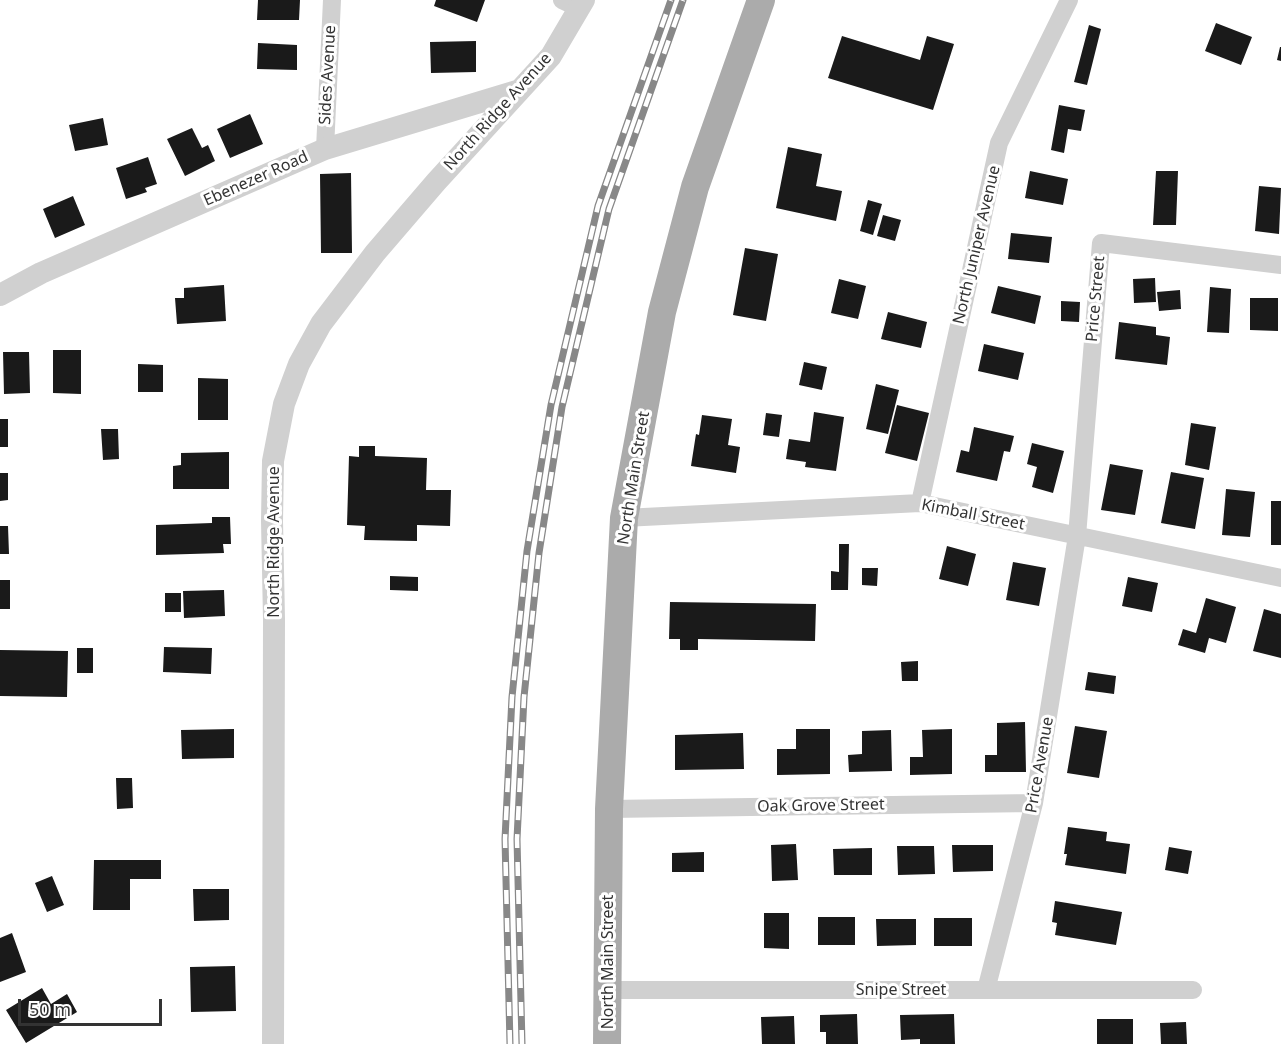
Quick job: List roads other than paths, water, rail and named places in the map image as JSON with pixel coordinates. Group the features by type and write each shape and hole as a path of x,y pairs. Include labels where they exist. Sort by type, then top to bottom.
{"main road":[{"name":"North Main Street","path":"607,1044 609,808 624,518 662,312 695,187 761,0"}],"street":[{"name":"Sides Avenue","path":"325,149 332,0"},
{"name":"North Juniper Avenue","path":"920,503 999,143 1069,0"},
{"name":"North Ridge Avenue","path":"273,1044 273,461 284,404 299,364 321,324 382,244 550,56 575,3"},
{"name":"Ebenezer Road","path":"0,295 41,273 325,149 522,89"},
{"name":"Price Street","path":"1077,536 1101,243 1281,265"},
{"name":"Kimball Street","path":"624,518 920,503 1281,579"},
{"name":"Price Avenue","path":"986,990 1034,803 1077,536"},
{"name":"Oak Grove Street","path":"609,808 1034,803"},
{"name":"Snipe Street","path":"608,990 1193,990"}],"railway":[{"path":"510,1044 505,839 512,697 527,551 551,405 598,206 671,0"},
{"path":"522,1044 517,839 524,697 539,553 562,407 609,209 683,0"}]}
